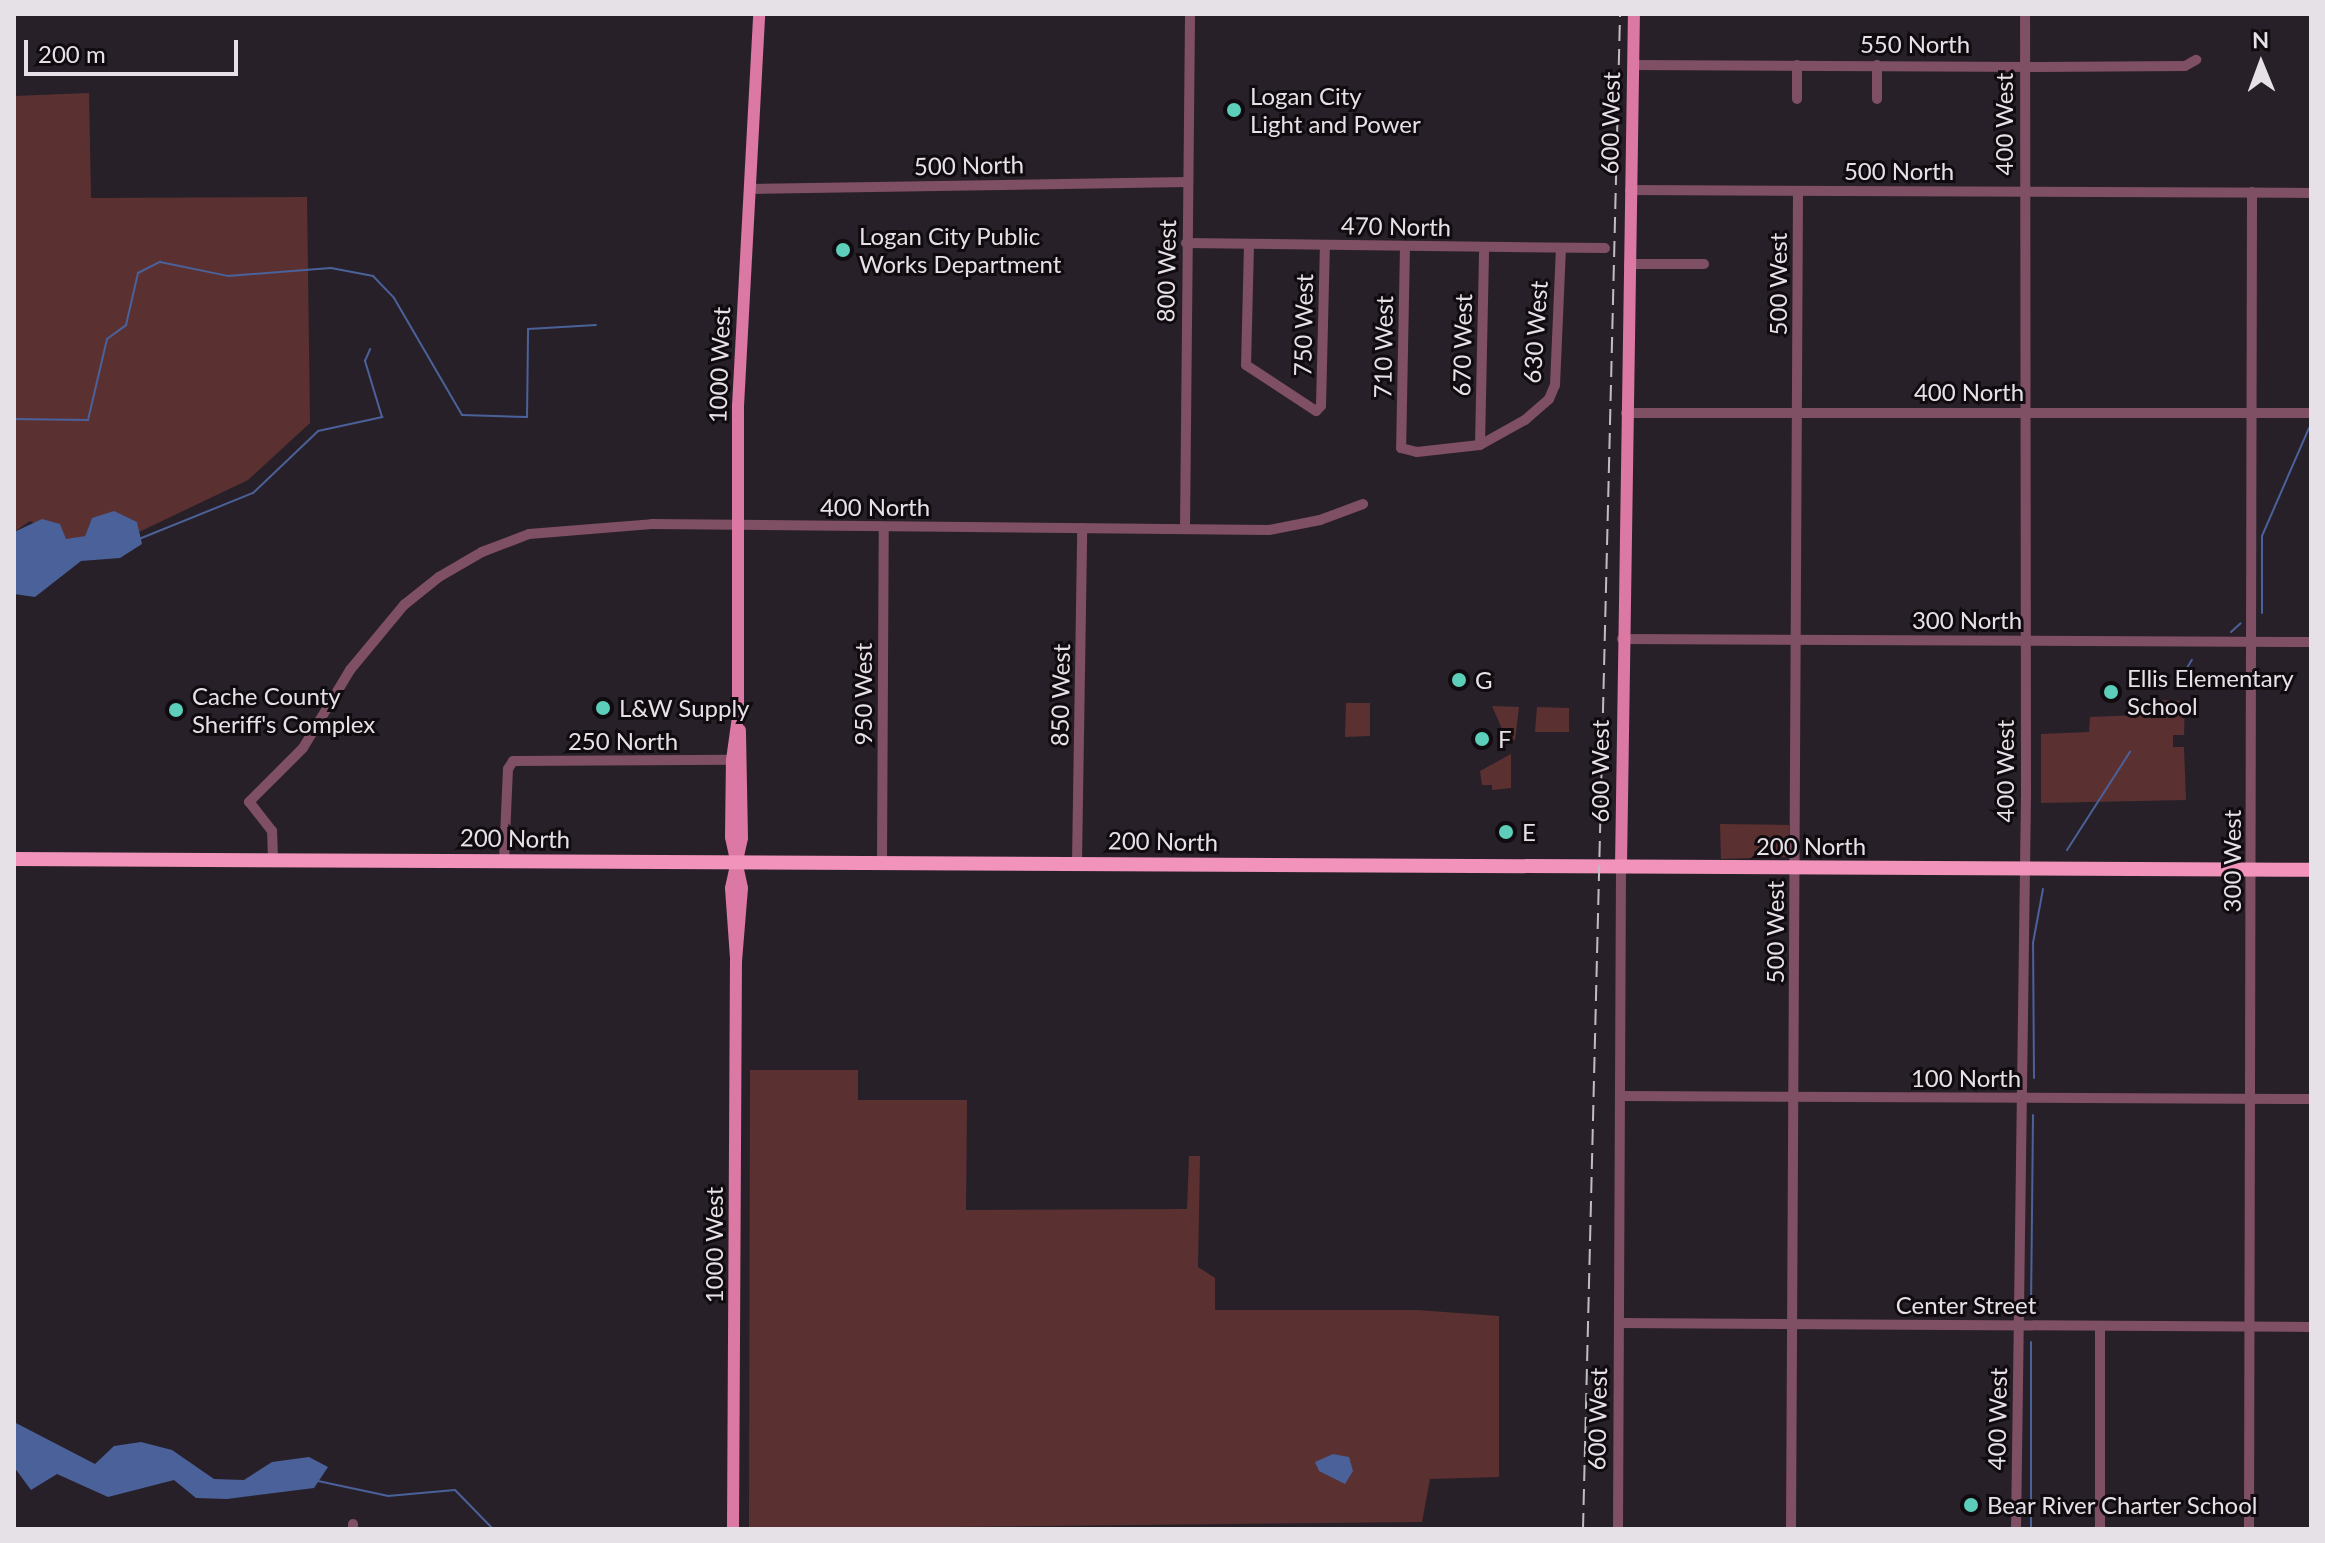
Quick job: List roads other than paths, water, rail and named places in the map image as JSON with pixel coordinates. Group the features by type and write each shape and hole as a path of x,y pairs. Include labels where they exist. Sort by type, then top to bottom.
{"highway":[{"name":"200 North","path":"14,859 2311,870"}],"main road":[{"name":"1000 West","path":"737,862 731,837 732,760 738,717 738,406 759,14"},
{"name":"600 West","path":"1621,866 1622,639 1634,14"},
{"name":"1000 West","path":"733,1529 736,961 731,888 737,862 743,753 738,717"}],"street":[{"name":"800 West","path":"1185,529 1190,14"},
{"name":"400 West","path":"2016,1529 2026,641 2025,14"},
{"name":"550 North","path":"1633,65 2185,66 2196,60"},
{"path":"1797,65 1797,99"},
{"path":"1877,65 1877,99"},
{"name":"500 North","path":"750,189 1188,182"},
{"name":"500 North","path":"1630,190 2311,193"},
{"name":"500 West","path":"1791,1529 1798,191"},
{"name":"300 West","path":"2249,1529 2252,1326 2252,192"},
{"name":"470 North","path":"1186,243 1605,248"},
{"name":"750 West","path":"1249,244 1246,365 1316,411 1321,406 1325,245"},
{"name":"710 West","path":"1401,448 1405,246"},
{"name":"670 West","path":"1480,445 1484,247"},
{"name":"630 West","path":"1401,448 1441,452 1480,445 1525,420 1555,385 1561,248"},
{"path":"1629,264 1704,264"},
{"name":"400 North","path":"1626,413 2311,413"},
{"name":"400 North","path":"273,858 272,831 249,802 303,748 350,670 404,605 482,552 529,534 587,526 1269,530 1320,520 1363,504"},
{"name":"950 West","path":"882,862 884,527"},
{"name":"850 West","path":"1077,862 1082,528"},
{"name":"300 North","path":"1622,639 2311,642"},
{"name":"250 North","path":"504,860 508,769 513,761 732,760"},
{"name":"600 West","path":"1618,1529 1621,866"},
{"name":"100 North","path":"1621,1096 2311,1099"},
{"name":"Center Street","path":"1620,1323 2311,1327"},
{"path":"2100,1326 2100,1529"}],"water":[{"path":"114,511 137,522 142,544 120,558 81,561 35,597 14,594 14,532 42,519 60,524 66,539 85,536 92,518"},
{"path":"14,1422 95,1464 114,1446 141,1442 172,1450 214,1479 244,1480 272,1462 309,1457 328,1467 314,1488 227,1499 196,1498 174,1480 108,1497 57,1474 31,1490 14,1467"},
{"path":"1333,1454 1349,1457 1353,1471 1345,1484 1319,1471 1315,1462"}],"waterway":[{"path":"14,419 88,420 107,339 126,325 138,273 160,262 228,276 331,268 373,276 394,298 462,415 527,417 528,329 596,325"},
{"path":"139,539 253,493 318,431 382,417 365,361 370,349"},
{"path":"2262,613 2262,536 2309,428"},
{"path":"2231,632 2241,623"},
{"path":"2178,683 2192,660"},
{"path":"2067,850 2130,752"},
{"path":"2034,1078 2033,943 2043,889"},
{"path":"2031,1308 2033,1115"},
{"path":"2031,1342 2031,1529"},
{"path":"318,1481 388,1496 455,1490 493,1529"}],"railway":[{"path":"1583,1529 1620,14"}],"place":[{"name":"Logan City Light and Power","path":"1234,110"},
{"name":"Logan City Public Works Department","path":"843,250"},
{"name":"G","path":"1459,680"},
{"name":"Ellis Elementary School","path":"2111,692"},
{"name":"L&W Supply","path":"603,708"},
{"name":"Cache County Sheriff's Complex","path":"176,710"},
{"name":"F","path":"1482,739"},
{"name":"E","path":"1506,832"},
{"name":"Bear River Charter School","path":"1971,1505"}]}
